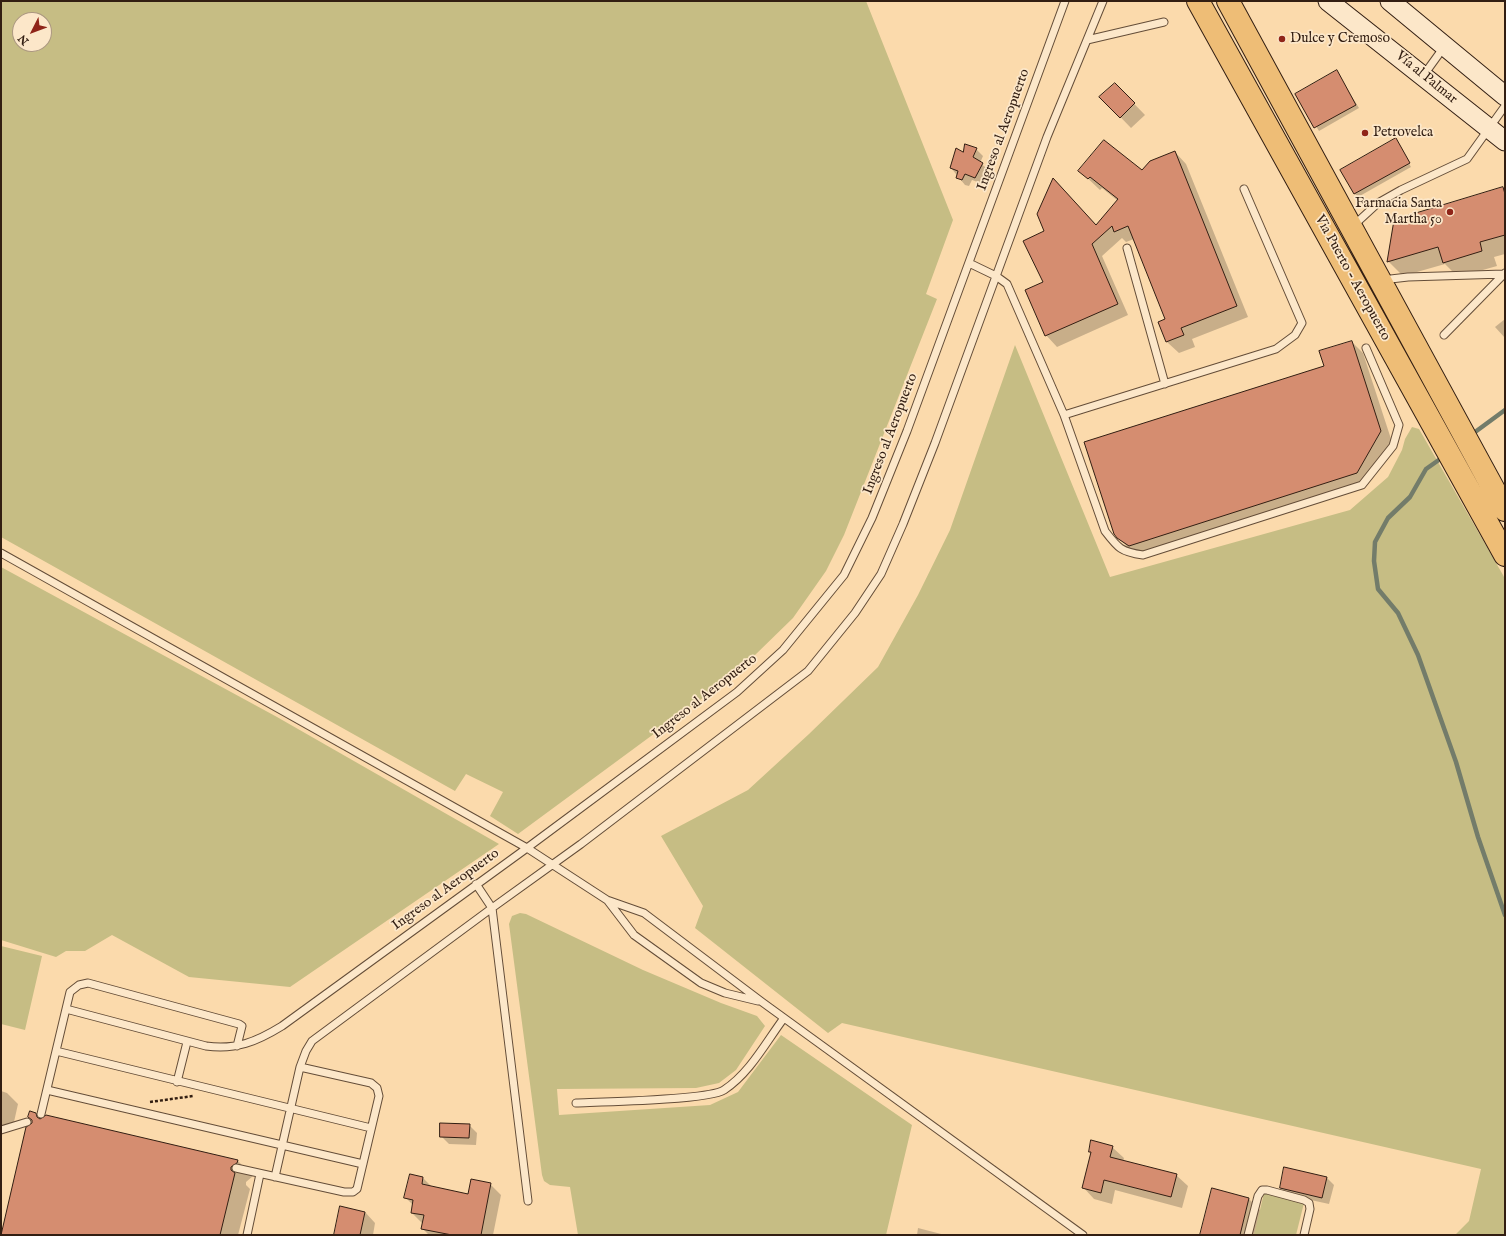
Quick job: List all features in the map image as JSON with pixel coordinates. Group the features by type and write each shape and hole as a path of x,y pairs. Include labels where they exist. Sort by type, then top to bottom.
{"main road":[{"name":"Via Puerto - Aeropuerto","path":"1198,1 1505,554"},
{"name":"Via Puerto - Aeropuerto","path":"1228,1 1505,510"},
{"name":"Vía al Palmar","path":"1328,1 1505,141"},
{"path":"1390,1 1505,96"}],"lane":[{"name":"Ingreso al Aeropuerto","path":"66,1010 187,1042 222,1048 237,1046 256,1040 282,1026 527,848 737,692 784,650 844,575 872,518 907,431 1065,1"},
{"path":"275,1177 300,1067 312,1041 554,864 808,671 854,613 881,574 903,524 935,443 1047,137 1103,1"},
{"path":"1087,40 1164,22"},
{"path":"1423,76 1444,47"},
{"path":"1351,228 1378,203 1467,159 1490,129 1505,106"},
{"path":"1064,415 1276,349 1295,335 1302,323 1244,189"},
{"path":"1127,248 1165,384"},
{"path":"969,263 996,276 1007,284 1064,415 1105,531 1114,543 1126,553 1143,556 1362,485 1393,446 1398,425 1366,348"},
{"path":"1380,280 1408,277 1504,273"},
{"path":"1444,335 1504,273"},
{"path":"1,553 527,848 554,864 607,900 644,914 762,1002 1083,1235"},
{"path":"476,884 492,908 528,1201"},
{"path":"607,900 634,935 701,982 725,993 762,1002"},
{"path":"41,1114 72,989 81,984 88,983 239,1024 242,1026 242,1030 237,1046"},
{"path":"576,1104 697,1096 723,1091 745,1073 784,1018"},
{"path":"177,1082 187,1042"},
{"path":"56,1051 177,1082 371,1128"},
{"path":"236,1168 349,1193 353,1192 359,1185 379,1096 377,1088 371,1084 300,1067"},
{"path":"47,1090 363,1164"},
{"path":"1,1130 27,1122"},
{"path":"247,1235 260,1174"},
{"path":"1248,1235 1258,1196 1262,1190 1304,1200 1309,1203 1310,1209 1304,1235"}],"path":[{"path":"143,1103 199,1095"}],"shaded area":[{"path":"1,1 866,1 953,220 926,294 937,299 844,535 826,571 793,618 754,656 704,697 518,834 490,816 503,792 466,774 455,791 1,537"},
{"path":"1015,345 1110,577 1350,510 1388,477 1412,427 1419,429 1503,575 1505,579 1505,1235 1455,1235 1469,1221 1481,1169 842,1023 828,1033 695,928 703,906 661,836 748,790 809,734 878,667 918,595 950,530"},
{"path":"1,567 277,717 499,844 290,987 189,977 112,935 85,951 66,951 56,957 1,940"},
{"path":"520,913 526,914 643,970 721,1003 757,1016 765,1026 736,1070 719,1083 696,1088 557,1089 559,1115 710,1105 738,1092 781,1035 912,1125 886,1235 578,1235 570,1187 550,1185 544,1181 542,1175 509,924 512,916"},
{"path":"1,946 42,956 25,1030 1,1024"},
{"path":"1264,1193 1304,1203 1296,1235 1254,1235"}],"building":[{"path":"1337,70 1356,105 1314,128 1295,94"},
{"path":"1115,83 1135,103 1120,118 1099,97"},
{"path":"1396,138 1410,163 1354,194 1340,170"},
{"path":"1104,140 1142,170 1150,161 1175,151 1237,306 1181,328 1184,335 1166,342 1158,322 1165,319 1128,226 1114,232 1112,226 1092,244 1118,304 1045,336 1025,290 1043,282 1023,241 1044,231 1037,214 1053,178 1096,225 1118,199 1090,177 1088,179 1078,171"},
{"path":"965,144 977,148 973,157 983,163 975,178 965,174 962,180 956,178 958,171 950,168 956,148 963,152"},
{"path":"1503,187 1505,194 1505,235 1480,242 1482,251 1443,263 1438,247 1387,262 1394,220"},
{"path":"1352,341 1381,431 1357,473 1129,546 1117,538 1114,534 1084,442 1324,366 1319,351"},
{"path":"30,1111 36,1113 37,1117 40,1119 46,1115 238,1160 237,1163 231,1167 231,1170 235,1173 220,1235 1,1235 26,1127 32,1123 32,1120 28,1117"},
{"path":"440,1123 470,1124 469,1138 440,1137"},
{"path":"1091,1140 1113,1146 1110,1157 1177,1174 1171,1197 1104,1180 1101,1193 1082,1188 1091,1152 1089,1152"},
{"path":"1284,1167 1327,1177 1322,1198 1280,1188"},
{"path":"410,1174 423,1177 422,1184 468,1194 471,1179 491,1183 481,1235 452,1235 421,1229 424,1215 411,1213 413,1200 404,1198"},
{"path":"1212,1188 1249,1198 1240,1235 1200,1235"},
{"path":"340,1206 365,1212 360,1235 334,1235"}],"waterway":[{"path":"1471,435 1505,410"},
{"path":"1443,457 1426,469 1410,497 1388,518 1375,542 1374,561 1378,589 1398,613 1418,655 1456,762 1478,837 1505,915"}],"place":[{"name":"Dulce y Cremoso","path":"1282,39"},
{"name":"Petrovelca","path":"1365,133"},
{"name":"Farmacia Santa Martha 50","path":"1450,212"}]}
